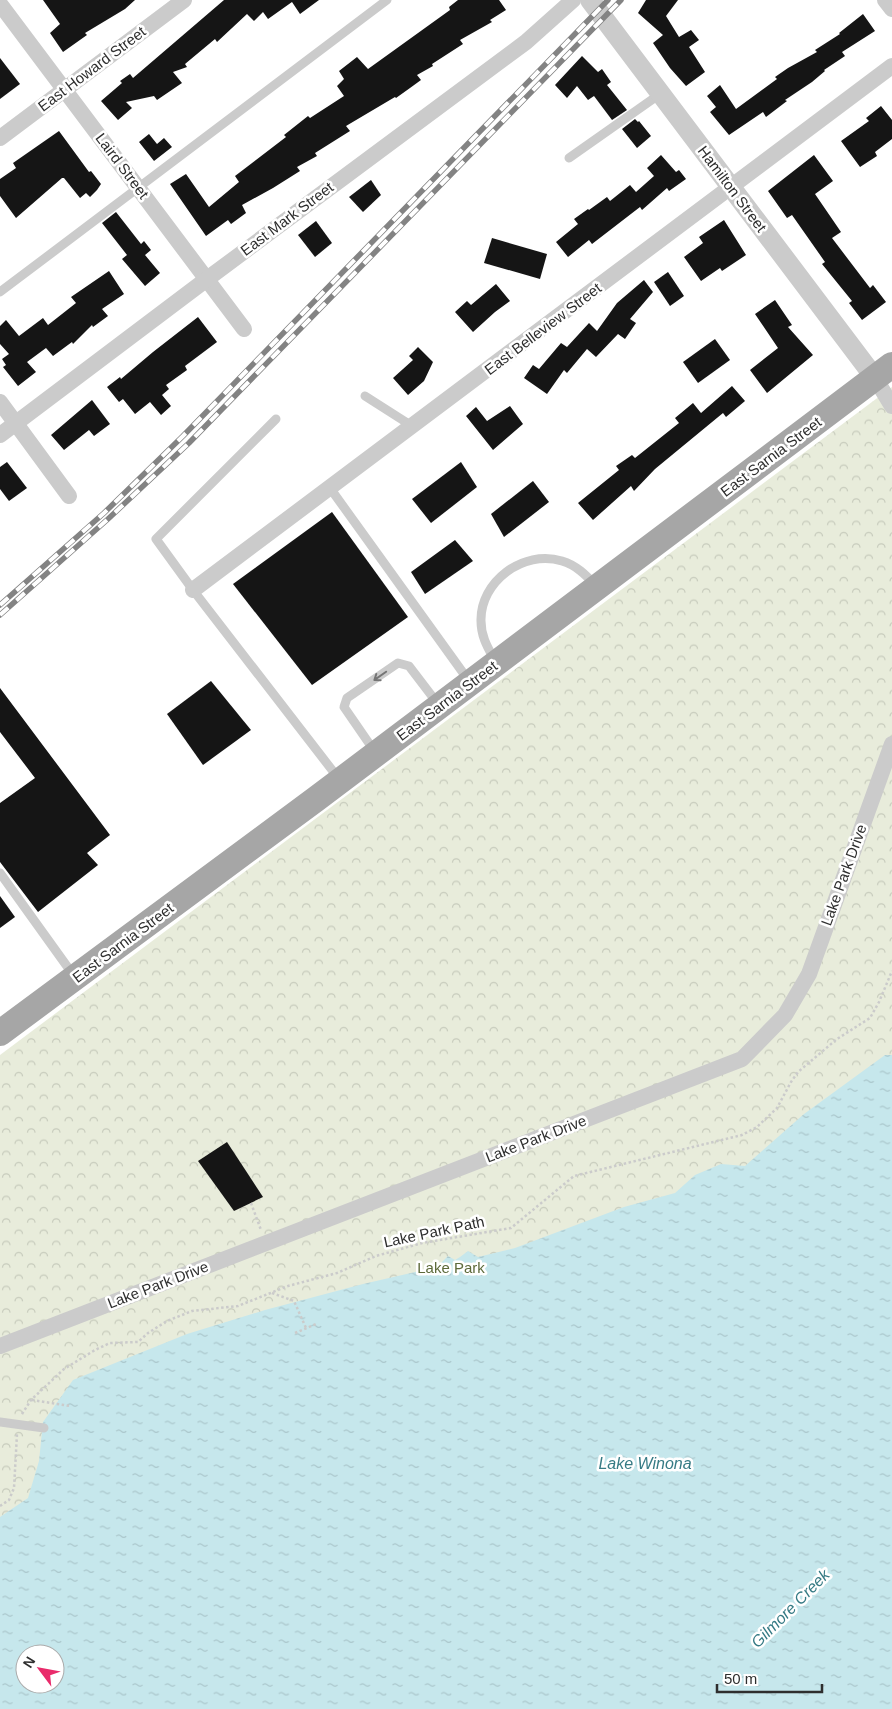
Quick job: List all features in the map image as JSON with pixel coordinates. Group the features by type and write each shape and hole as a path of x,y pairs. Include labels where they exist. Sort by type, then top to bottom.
{"main road":[{"name":"East Sarnia Street","path":"0,1033 598,588 883,372"}],"street":[{"name":"East Howard Street","path":"0,138 184,0"},
{"name":"East Mark Street","path":"0,435 526,42 573,0"},
{"name":"Hamilton Street","path":"590,0 731,188 883,372"},
{"path":"885,0 892,9"},
{"name":"Laird Street","path":"0,4 244,329"},
{"name":"East Belleview Street","path":"193,590 892,66"},
{"path":"883,372 892,406"},
{"path":"0,402 69,496"},
{"name":"Lake Park Drive","path":"0,1346 742,1059 785,1015 809,974 892,744"}],"lane":[{"path":"0,292 387,0"},
{"path":"569,158 660,94"},
{"path":"365,396 412,426"},
{"path":"276,419 156,539 340,781"},
{"path":"330,488 471,683"},
{"path":"497,663 485,644 481,621 485,598 498,579 516,565 538,558 561,560 582,571 598,588"},
{"path":"376,754 344,707 347,698 398,663 409,666 440,706"},
{"path":"0,873 76,978"},
{"path":"0,1422 44,1428"}],"path":[{"name":"Lake Park Path","path":"0,1506 9,1500 14,1488 21,1415 31,1400 64,1369 110,1343 138,1342 166,1321 192,1311 238,1306 288,1286 337,1272 376,1256 422,1243 511,1228 574,1176 742,1135 757,1127 777,1108 798,1072 837,1039 870,1018 892,971"},
{"path":"251,1203 266,1243"},
{"path":"270,1293 294,1301 306,1328"},
{"path":"295,1332 316,1324"},
{"path":"31,1400 70,1406"}],"green space":[{"name":"Lake Park","path":"892,387 892,1709 0,1709 0,1055"}],"water":[{"name":"Lake Winona","path":"885,1055 892,1055 892,1709 0,1709 0,1517 28,1498 39,1461 43,1422 73,1380 187,1334 265,1310 437,1267 448,1256 455,1260 468,1251 478,1257 515,1248 624,1207 675,1193 695,1175 721,1164 745,1166 804,1114"}],"building":[{"path":"43,0 135,0 125,9 85,33 87,35 63,52 50,33 60,24"},
{"path":"224,0 319,0 300,14 292,2 268,19 263,12 254,21 247,14 217,42 215,39 185,64 187,67 173,72 182,83 157,100 154,96 126,102 132,108 118,120 101,101 122,83 120,81 130,74 133,78"},
{"path":"458,0 499,0 506,10 490,20 492,22 460,40 463,44 417,75 421,80 410,88 346,126 350,131 315,153 317,156 297,167 300,171 242,205 246,213 231,224 228,220 206,236 170,184 186,174 209,207 239,182 235,176 286,137 284,135 308,116 310,118 344,96 337,86 344,79 339,71 357,57 368,69 450,10 449,7"},
{"path":"646,0 678,0 666,16 679,37 691,30 699,40 689,47 705,72 686,86 670,68 653,43 663,35 638,13"},
{"path":"863,14 875,31 842,52 845,56 785,100 787,101 766,117 763,112 729,135 710,112 716,107 707,96 720,85 736,109 777,79 775,77 817,52 815,50 840,34"},
{"path":"582,56 598,72 602,69 611,82 607,85 627,110 612,120 594,96 588,100 577,86 567,98 555,85"},
{"path":"0,58 20,84 0,99"},
{"path":"881,106 892,120 892,139 875,152 877,156 860,167 841,141 869,121 866,118"},
{"path":"635,119 639,121 651,136 637,148 622,129"},
{"path":"59,131 89,172 91,171 101,184 90,197 86,193 80,198 62,178 16,218 0,196 0,179 16,168 13,163"},
{"path":"149,134 157,144 164,138 172,147 154,161 139,142"},
{"path":"661,155 676,172 679,170 686,179 669,191 667,188 642,210 640,207 592,244 589,240 568,257 556,242 578,224 574,219 607,197 610,201 630,185 636,192 654,176 647,168"},
{"path":"814,155 833,181 815,194 841,232 832,238 870,288 873,285 886,302 862,320 849,303 852,301 822,264 825,262 792,215 787,218 768,191"},
{"path":"371,180 381,195 363,212 349,197"},
{"path":"116,212 141,244 144,241 151,250 145,255 160,273 145,286 122,259 127,255 102,223"},
{"path":"724,220 746,255 722,271 720,268 701,281 684,257 703,243 699,237"},
{"path":"316,221 332,243 315,257 298,235"},
{"path":"492,238 547,254 540,279 484,263"},
{"path":"109,271 124,294 102,309 108,316 93,327 92,325 73,344 72,342 53,356 46,348 27,362 36,372 18,386 3,367 6,365 2,359 9,354 0,344 0,326 6,320 19,336 43,318 48,325 76,303 71,297"},
{"path":"668,272 684,296 670,306 654,282"},
{"path":"644,280 653,292 630,319 636,323 625,339 618,334 596,357 587,349 567,373 564,370 547,394 524,378 533,365 539,369 561,343 567,347 589,323 597,331 617,303"},
{"path":"496,284 510,301 473,332 455,312 467,301 471,305"},
{"path":"775,300 792,325 788,327 813,355 767,393 750,370 778,348 755,314"},
{"path":"198,317 217,342 185,366 187,370 166,385 169,389 162,395 171,406 161,415 150,402 135,414 123,399 119,402 107,387 120,377 121,379"},
{"path":"715,339 730,360 698,383 683,362"},
{"path":"418,347 433,362 424,381 408,395 393,378 413,360 409,356"},
{"path":"732,386 745,401 726,417 723,413 655,469 634,491 631,486 593,520 578,503 619,470 616,466 632,455 635,458 679,423 675,418 693,403 701,413"},
{"path":"92,400 110,424 94,436 89,430 64,450 51,435"},
{"path":"510,406 523,424 493,450 466,416 476,407 487,421"},
{"path":"7,462 27,488 9,501 0,489 0,467"},
{"path":"461,462 477,487 431,523 412,499"},
{"path":"533,481 549,502 504,537 491,514"},
{"path":"332,512 408,617 312,685 233,584"},
{"path":"455,540 473,561 425,594 411,572"},
{"path":"211,681 251,730 203,765 167,714"},
{"path":"0,688 110,835 87,853 98,865 38,912 0,862 0,803 35,778 0,732"},
{"path":"0,896 15,917 0,928"},
{"path":"227,1142 263,1197 234,1211 198,1161"}],"railway":[{"path":"0,605 104,513 183,436 608,0"},
{"path":"0,615 108,519 189,443 621,0"}],"water label":[{"name":"Gilmore Creek","path":"790,1608"}]}
